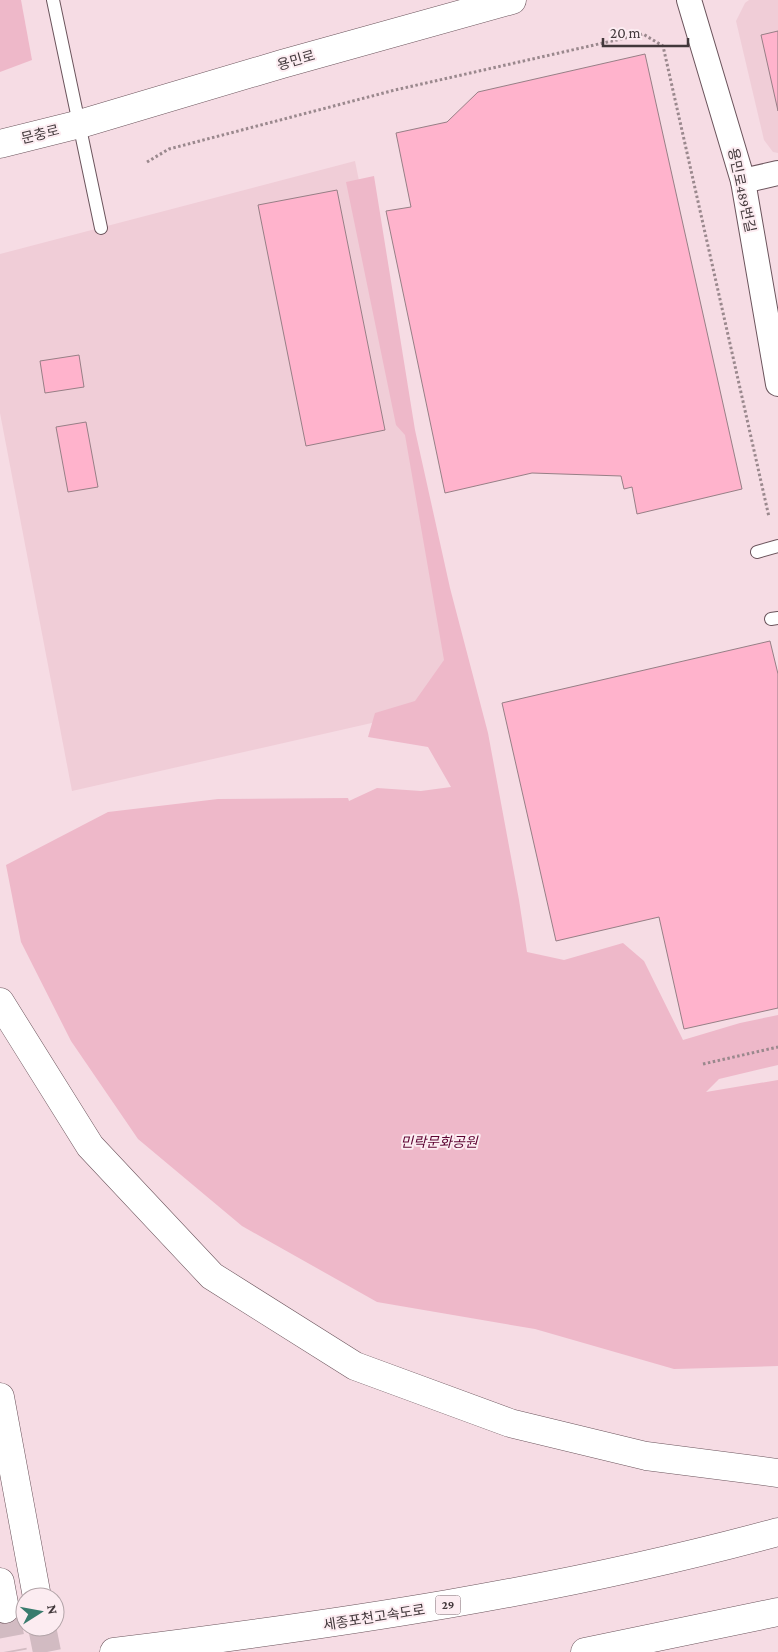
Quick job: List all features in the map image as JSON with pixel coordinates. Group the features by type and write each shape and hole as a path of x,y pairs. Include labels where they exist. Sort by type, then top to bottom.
{"main road":[{"name":"용민로","path":"80,124 282,64 512,0"},
{"name":"문충로","path":"0,144 80,124"},
{"path":"0,1002 90,1146 212,1276 355,1366 510,1423 646,1456 778,1473"},
{"path":"0,1398 35,1587"},
{"name":"세종포천고속도로","path":"114,1652 306,1628 516,1594 711,1550 778,1532"},
{"path":"0,1582 5,1609"},
{"path":"585,1652 778,1612"}],"street":[{"name":"용민로489번길","path":"689,0 743,181 778,384"},
{"path":"743,181 778,173"}],"lane":[{"path":"53,0 100,228"},
{"path":"757,552 778,546"}],"path":[{"path":"146,162 169,149 386,92 643,34 663,46 769,517"},
{"path":"703,1064 778,1046"}],"shaded area":[{"path":"749,0 778,0 778,153 773,152 764,140 736,21 745,3"},
{"path":"355,161 464,702 72,791 0,413 0,254"}],"green space":[{"path":"0,0 21,0 32,60 0,72"},
{"name":"민락문화공원","path":"374,176 415,430 450,588 488,733 527,952 564,960 623,943 644,961 683,1040 740,1023 778,1015 778,1065 719,1079 706,1092 778,1080 778,1366 674,1369 535,1329 377,1302 242,1226 138,1139 71,1041 21,942 6,865 108,812 218,799 348,798 349,801 377,788 421,791 451,787 428,747 368,737 375,713 415,701 444,660 405,435 396,425 346,182"}],"building":[{"path":"778,31 778,111 761,35"},
{"path":"645,54 742,489 637,514 632,487 624,489 621,476 532,473 445,493 386,211 411,207 396,133 447,122 478,92"},
{"path":"337,190 385,430 306,446 258,205"},
{"path":"79,355 84,387 45,393 40,361"},
{"path":"86,422 98,487 68,492 56,427"},
{"path":"770,641 778,674 778,1008 684,1029 659,917 556,941 502,703"}],"tunnel":[{"path":"5,1609 13,1652"},
{"path":"44,1637 47,1652"}]}
